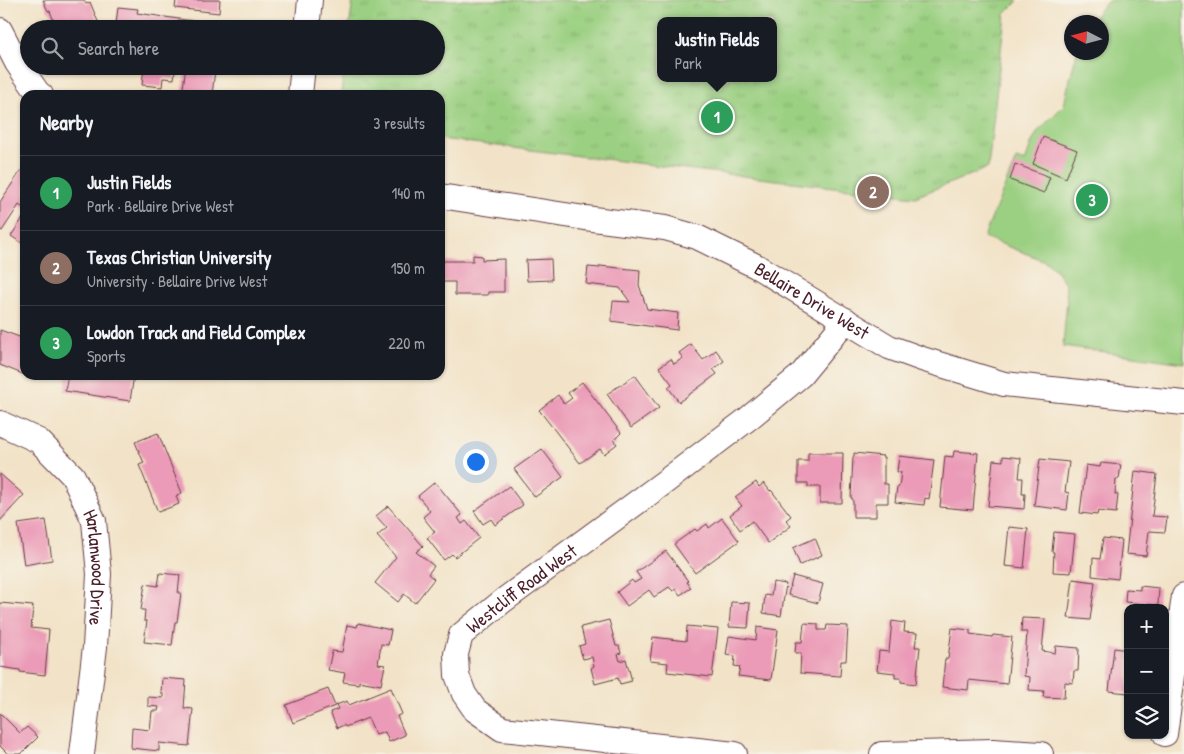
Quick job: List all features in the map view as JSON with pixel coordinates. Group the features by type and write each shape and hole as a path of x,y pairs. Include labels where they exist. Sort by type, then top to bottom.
{"street":[{"path":"308,20 310,0"},
{"path":"0,30 20,67"},
{"path":"25,75 36,90"},
{"path":"301,90 302,75"},
{"name":"Bellaire Drive West","path":"445,197 664,228 697,237 756,266 889,346 922,359 1004,384 1184,403"},
{"name":"Westcliff Road West","path":"735,754 502,729 475,710 464,694 457,675 456,654 461,634 750,418 801,374 846,320"},
{"name":"Harlanwood Drive","path":"0,423 39,441 73,476 94,520 99,574 95,647 82,754"},
{"path":"1169,706 1184,596"},
{"path":"1163,754 1165,739"},
{"path":"882,754 1040,754"}],"green space":[{"path":"353,0 1017,0 1005,14 988,168 915,197 445,140 445,90 342,90 343,75 445,75 445,20 350,20"},
{"path":"1109,0 1184,0 1184,363 1063,346 1067,299 1065,283 1056,270 1045,261 984,237 1016,159 1025,162 1038,131 1064,105 1075,60 1109,60 1109,15 1096,15"}],"building":[{"path":"43,0 84,0 86,4 90,2 97,20 53,20 50,11 48,11"},
{"path":"176,0 220,0 219,13 175,8"},
{"path":"118,7 138,9 137,13 186,20 116,20"},
{"path":"143,75 174,75 174,79 163,78 162,87 142,85"},
{"path":"185,75 214,75 213,90 183,90"},
{"path":"1043,137 1077,150 1066,178 1033,164"},
{"path":"1015,164 1050,177 1044,193 1010,180"},
{"path":"20,172 20,206 2,231 0,230 0,202"},
{"path":"20,222 20,242 11,236"},
{"path":"473,255 482,256 482,260 504,259 504,292 488,292 488,295 455,295 455,282 445,282 445,261 473,261"},
{"path":"551,259 552,280 527,281 526,260"},
{"path":"600,266 640,270 639,285 647,309 678,313 677,330 611,321 613,301 630,302 620,288 586,284 588,267 600,268"},
{"path":"0,330 20,337 20,373 0,365"},
{"path":"691,344 703,360 716,350 724,361 713,369 717,374 679,402 668,387 672,384 659,367 671,359 674,364 683,358 679,353"},
{"path":"635,375 659,408 631,428 607,394"},
{"path":"67,380 133,380 130,401 65,391"},
{"path":"582,382 621,433 614,440 617,444 604,454 600,449 580,463 539,410 558,395 564,404 572,398 568,393"},
{"path":"158,433 182,493 176,496 179,504 158,512 139,465 144,463 135,442"},
{"path":"542,449 563,477 535,497 514,469"},
{"path":"954,451 978,453 973,510 940,507 945,456 953,457"},
{"path":"808,453 843,453 842,503 820,503 820,487 808,487 808,483 798,483 798,461 808,461"},
{"path":"854,453 884,457 884,484 888,484 888,503 876,503 876,517 853,517 853,502 851,498"},
{"path":"899,456 934,460 929,499 925,498 924,505 895,502 901,472 897,472"},
{"path":"1003,456 1021,458 1019,478 1023,478 1022,494 1025,494 1024,509 988,506 993,460 1003,461"},
{"path":"1040,459 1069,462 1065,492 1069,493 1067,510 1034,506"},
{"path":"1101,463 1121,465 1119,479 1116,479 1115,494 1118,495 1116,513 1098,511 1097,515 1080,513 1086,465 1100,467"},
{"path":"1135,471 1157,474 1152,516 1167,517 1165,532 1149,531 1146,556 1126,554"},
{"path":"0,474 24,495 0,521"},
{"path":"435,482 462,515 458,518 462,524 466,521 479,538 455,557 452,554 444,560 427,538 435,532 423,517 430,511 418,496"},
{"path":"756,482 759,487 764,483 791,516 786,520 791,526 768,543 752,521 740,530 730,515 742,506 735,497"},
{"path":"509,486 523,505 495,525 491,519 483,524 474,511"},
{"path":"388,506 423,546 416,552 434,566 428,574 434,579 415,603 404,594 398,602 375,583 396,557 377,536 387,528 376,516"},
{"path":"722,518 739,541 695,573 674,544 695,529 697,531 707,524 709,528"},
{"path":"46,520 52,560 24,565 18,524"},
{"path":"1009,527 1028,529 1024,568 1005,566"},
{"path":"1054,532 1075,534 1071,573 1053,572"},
{"path":"815,538 822,555 800,565 793,548"},
{"path":"1103,538 1122,540 1118,579 1092,576 1093,558 1100,559"},
{"path":"666,551 691,588 680,595 676,589 673,591 669,587 654,597 649,590 627,606 617,592 632,580 634,583 641,579 636,572"},
{"path":"160,573 180,575 178,593 181,593 172,645 144,642 147,621 144,621 145,610 141,610 145,584 158,586"},
{"path":"793,576 823,584 818,603 788,595"},
{"path":"1073,579 1095,582 1090,620 1068,618"},
{"path":"773,582 786,584 781,616 763,613 765,595 771,596"},
{"path":"1140,586 1159,588 1158,604 1125,602 1126,589 1140,590"},
{"path":"731,602 750,603 748,628 729,627"},
{"path":"0,603 33,606 31,628 49,630 45,675 0,667"},
{"path":"1022,618 1045,619 1042,651 1055,653 1056,646 1079,648 1078,671 1074,671 1073,683 1065,682 1064,698 1043,697 1044,691 1029,690 1030,677 1024,676 1027,632 1021,632"},
{"path":"609,620 616,646 619,646 621,653 618,654 620,661 626,659 632,681 620,684 618,678 595,684 591,668 594,666 592,657 583,659 579,646 585,644 581,627"},
{"path":"892,621 905,623 904,632 917,633 915,647 920,647 916,684 901,682 901,678 895,678 895,673 877,671 879,651 889,652"},
{"path":"358,623 391,630 388,645 381,644 378,664 385,665 381,685 359,681 359,684 343,682 345,673 328,670 332,651 342,652 347,625 357,627"},
{"path":"804,623 818,624 818,630 826,630 827,625 848,626 846,661 841,661 840,676 800,673 801,653 795,653 796,642 802,642"},
{"path":"687,626 718,629 712,677 667,672 668,663 650,661 653,637 686,641"},
{"path":"757,627 778,630 771,680 738,676 740,667 734,666 735,656 726,655 729,636 756,640"},
{"path":"952,628 970,630 970,634 1012,637 1007,684 969,680 968,690 942,687 945,659 948,659"},
{"path":"1114,648 1124,649 1124,693 1109,691"},
{"path":"162,678 186,680 184,708 193,709 189,746 159,743 159,751 131,748 132,728 150,730 152,711 158,711 159,707 148,706 148,697 163,698 163,693 161,693"},
{"path":"391,688 402,714 397,716 405,735 389,742 385,732 376,735 368,718 345,727 344,725 337,728 330,712 338,709 336,705 347,701 349,705"},
{"path":"328,689 335,706 293,723 286,705"},
{"path":"0,713 20,733 27,727 38,737 21,754 8,754 0,746"}],"place":[{"name":"Justin Fields","path":"717,117"},
{"name":"Texas Christian University","path":"873,192"},
{"name":"Lowdon Track and Field Complex","path":"1092,200"}]}
